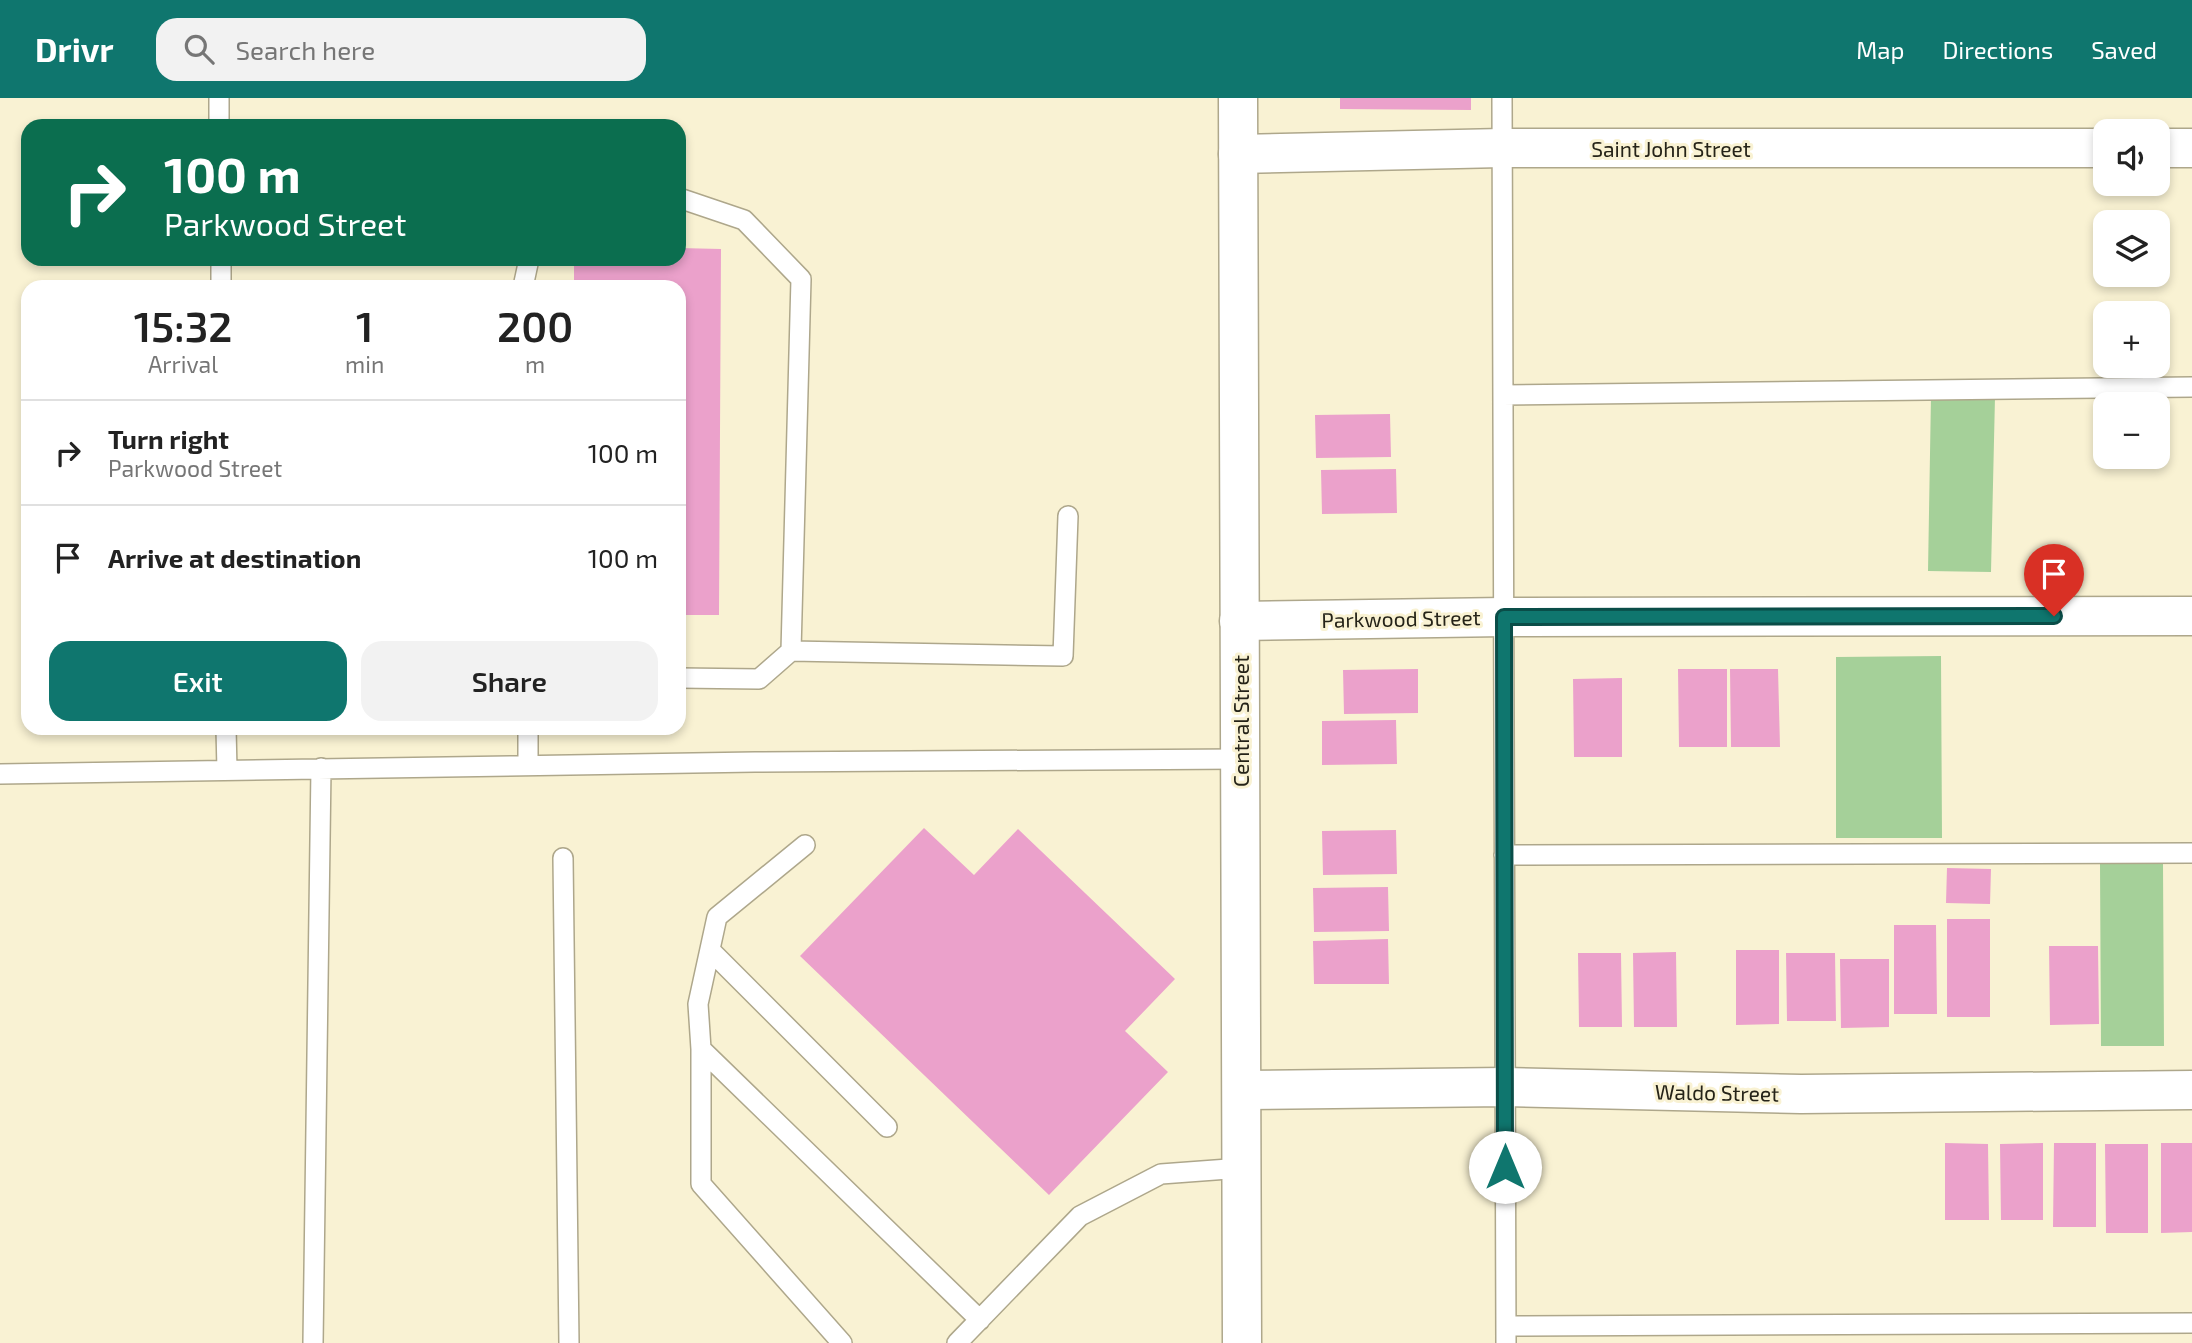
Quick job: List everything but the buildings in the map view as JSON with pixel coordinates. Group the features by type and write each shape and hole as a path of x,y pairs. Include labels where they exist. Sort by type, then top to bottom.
{"street":[{"name":"Central Street","path":"1238,98 1242,1343"},
{"name":"Saint John Street","path":"1238,153 1502,148 2093,148"},
{"path":"2170,148 2192,148"},
{"name":"Parkwood Street","path":"1239,621 1504,617 2192,616"},
{"name":"Waldo Street","path":"1242,1090 1505,1087 1801,1094 2192,1090"}],"lane":[{"path":"219,98 219,119"},
{"path":"1503,98 1506,1335 2192,1323"},
{"path":"686,200 744,220 801,279 791,651"},
{"path":"1503,395 2192,387"},
{"path":"686,678 759,679 791,651 1063,656 1068,516"},
{"path":"226,735 227,770"},
{"path":"528,735 528,765"},
{"path":"0,774 528,765 1240,759"},
{"path":"313,1343 321,768"},
{"path":"805,845 717,917 698,1004 701,1049 701,1185 842,1343"},
{"path":"1504,855 2192,853"},
{"path":"563,858 569,1343"},
{"path":"710,950 887,1126"},
{"path":"701,1049 980,1320"},
{"path":"957,1343 1080,1216 1161,1174 1241,1168"}],"green space":[{"path":"1931,396 1995,397 1991,572 1928,571"},
{"path":"1941,656 1942,838 1836,838 1836,657"},
{"path":"2100,864 2163,864 2164,1046 2101,1046"}],"route":[{"path":"1505,1167 1504,617 2054,616"}]}
